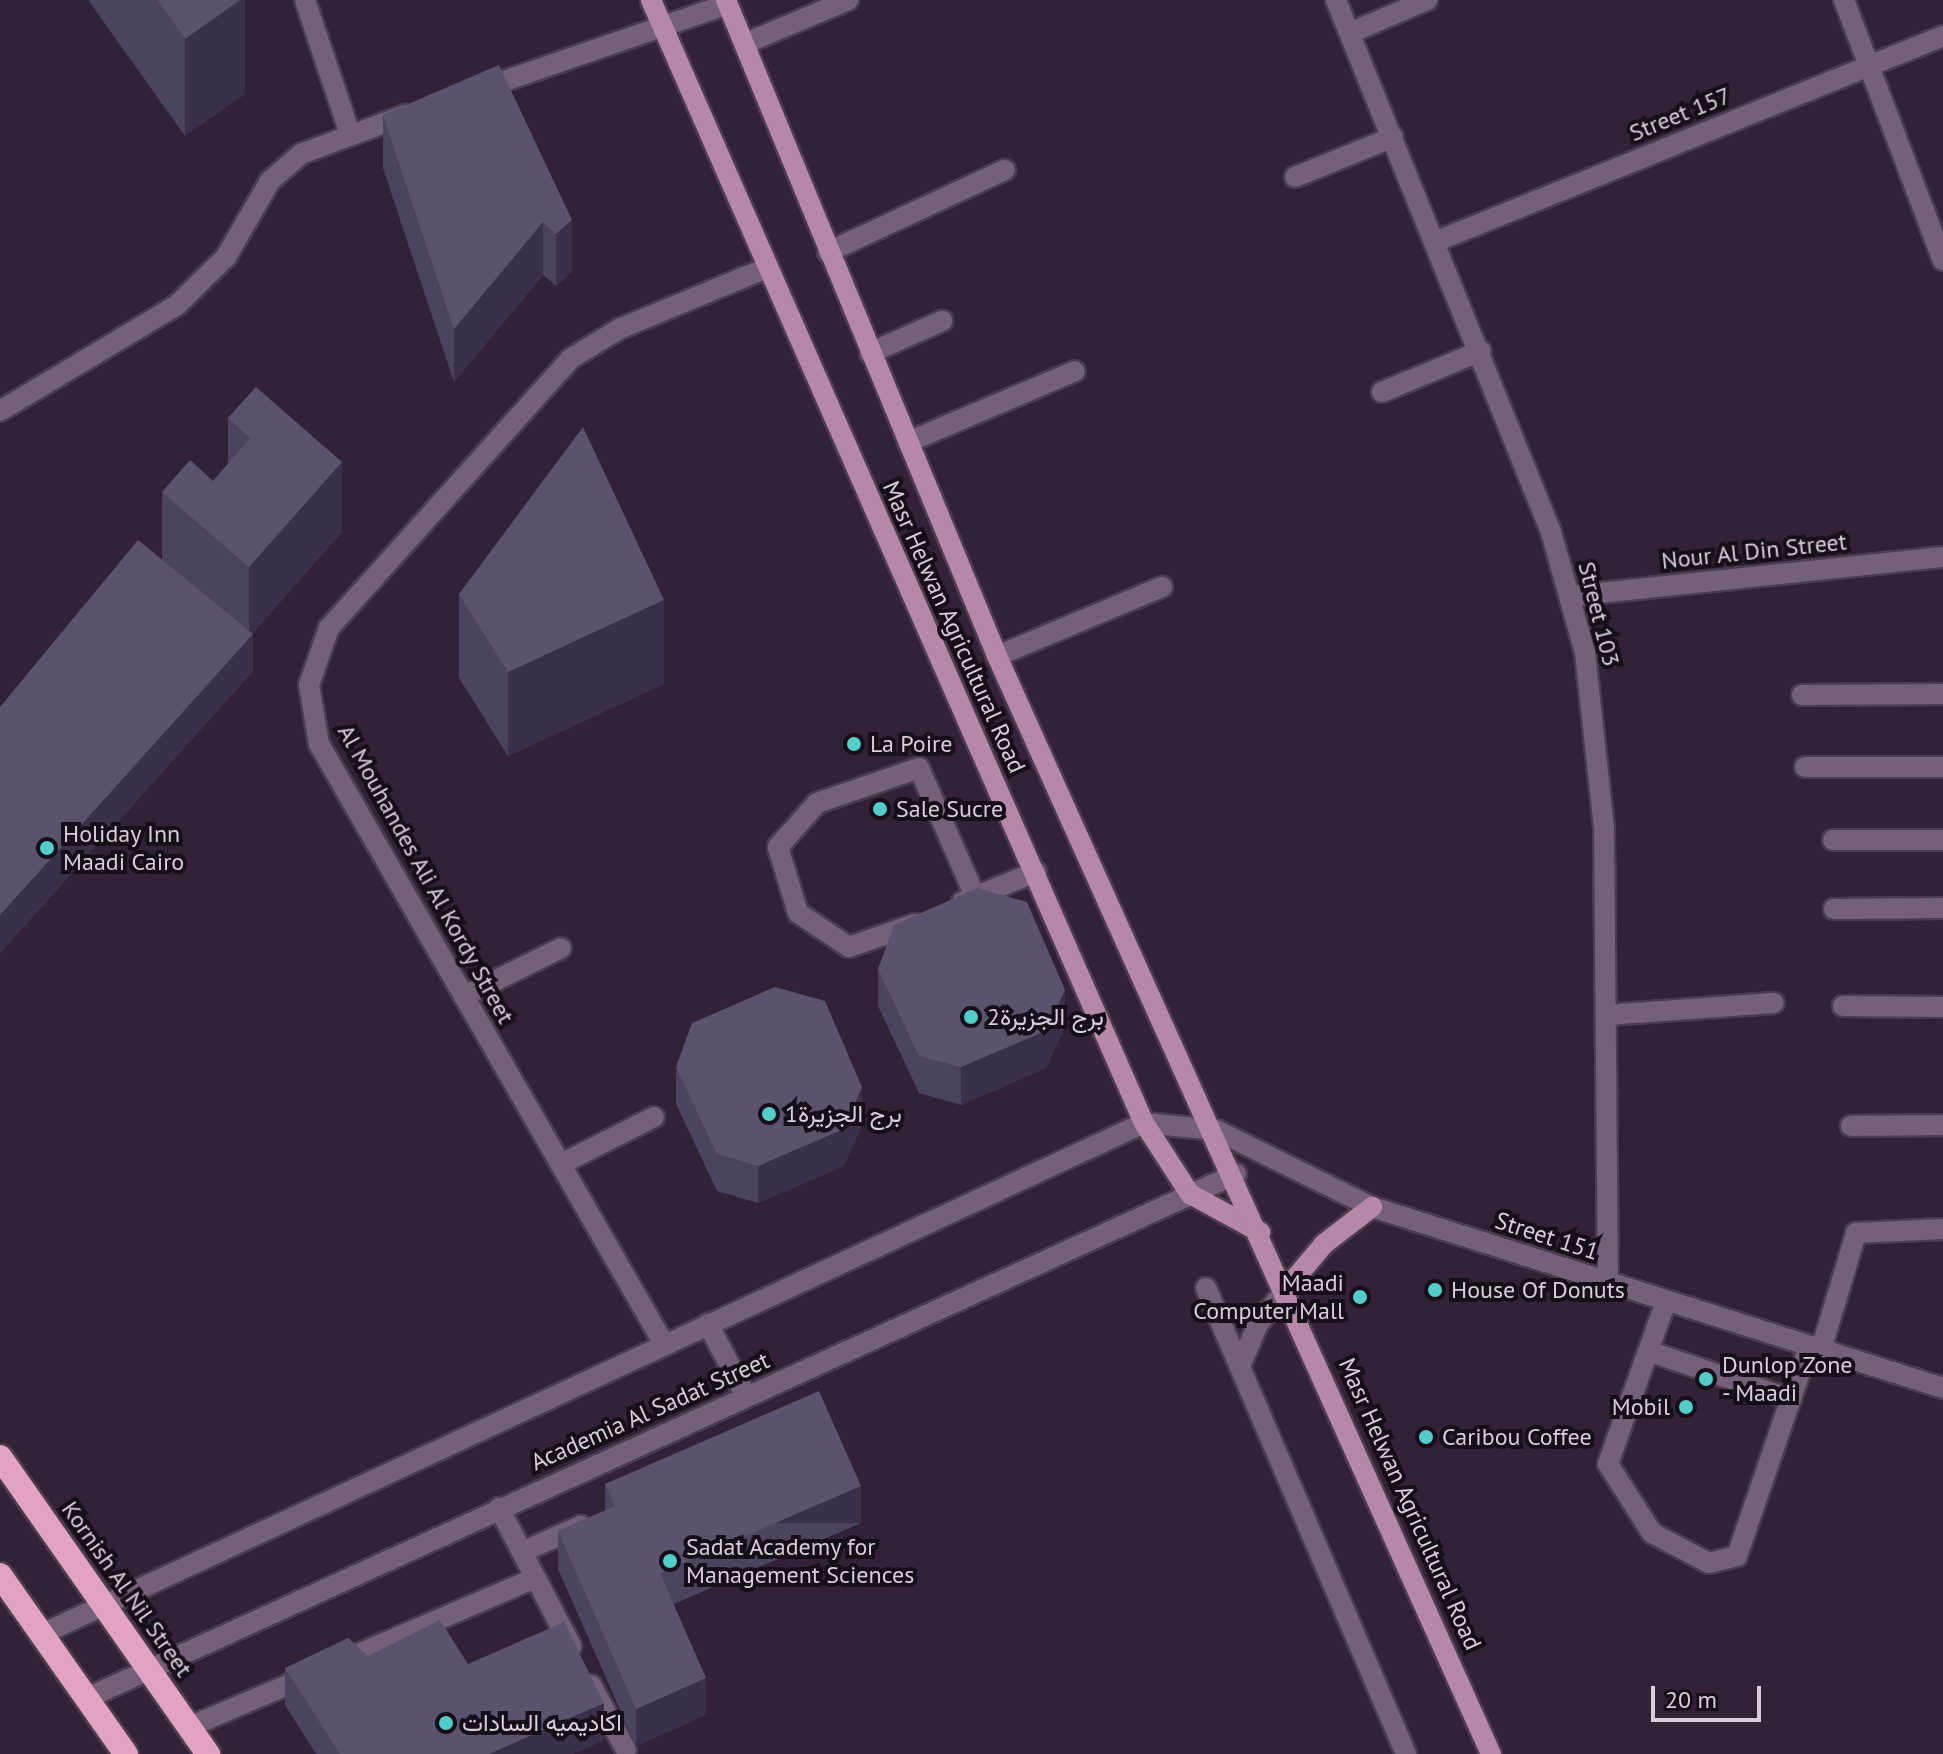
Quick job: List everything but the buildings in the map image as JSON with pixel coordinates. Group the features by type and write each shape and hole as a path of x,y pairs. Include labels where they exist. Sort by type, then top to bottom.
{"highway":[{"name":"Kornish Al Nil Street","path":"0,1457 208,1754"},
{"path":"0,1575 126,1754"}],"main road":[{"name":"Masr Helwan Agricultural Road","path":"651,0 764,269 1036,872 1144,1123 1190,1194 1260,1232"},
{"name":"Masr Helwan Agricultural Road","path":"727,2 997,656 1160,1029 1216,1130 1236,1174 1491,1754"},
{"path":"1286,1289 1324,1244 1372,1207"}],"street":[{"path":"305,0 350,134"},
{"path":"744,44 848,0"},
{"name":"Street 103","path":"1336,0 1481,351 1571,596 1600,769 1607,1015 1608,1282"},
{"path":"1350,33 1427,0"},
{"path":"1844,0 1943,260"},
{"path":"454,98 727,2"},
{"name":"Street 157","path":"1437,241 1943,36"},
{"path":"0,411 177,305 226,257 284,166 350,134 424,109"},
{"path":"1295,177 1393,137"},
{"path":"828,252 1005,170"},
{"name":"Al Mouhandes Ali Al Kordy Street","path":"664,1344 319,744 309,685 316,655 348,605 570,359 619,329 764,269"},
{"path":"870,353 942,321"},
{"path":"1382,392 1481,351"},
{"path":"908,442 1075,371"},
{"name":"Nour Al Din Street","path":"1571,596 1943,557"},
{"path":"997,656 1162,587"},
{"path":"1802,695 1943,694"},
{"path":"1805,767 1943,767"},
{"path":"975,896 919,768 817,803 778,847 798,913 849,947 1036,872"},
{"path":"1833,840 1943,840"},
{"path":"1834,909 1943,908"},
{"path":"464,996 561,948"},
{"path":"1607,1015 1774,1003"},
{"path":"1843,1006 1943,1007"},
{"path":"561,1164 654,1117"},
{"path":"42,1634 102,1603 1144,1123"},
{"name":"Street 151","path":"1144,1123 1216,1130 1372,1207 1943,1388"},
{"path":"1851,1126 1943,1125"},
{"name":"Academia Al Sadat Street","path":"87,1698 147,1667 1236,1174"},
{"path":"1666,1301 1608,1464 1652,1533 1709,1563 1737,1556 1791,1399 1815,1348 1856,1233 1943,1229"},
{"path":"1206,1288 1406,1754"},
{"path":"1240,1366 1258,1324 1286,1289"},
{"path":"708,1324 746,1396"},
{"path":"1648,1351 1791,1399"},
{"path":"499,1508 626,1750"},
{"path":"522,1552 607,1514"},
{"path":"189,1727 535,1578"}],"place":[{"name":"La Poire","path":"854,744"},
{"name":"Sale Sucre","path":"880,809"},
{"name":"Holiday Inn Maadi Cairo","path":"47,848"},
{"name":"برج الجزيرة2","path":"971,1017"},
{"name":"برج الجزيرة1","path":"769,1114"},
{"name":"House Of Donuts","path":"1435,1290"},
{"name":"Maadi Computer Mall","path":"1360,1297"},
{"name":"Dunlop Zone - Maadi","path":"1706,1379"},
{"name":"Mobil","path":"1686,1407"},
{"name":"Caribou Coffee","path":"1426,1437"},
{"name":"Sadat Academy for Management Sciences","path":"670,1561"},
{"name":"اكاديميه السادات","path":"446,1723"}]}
